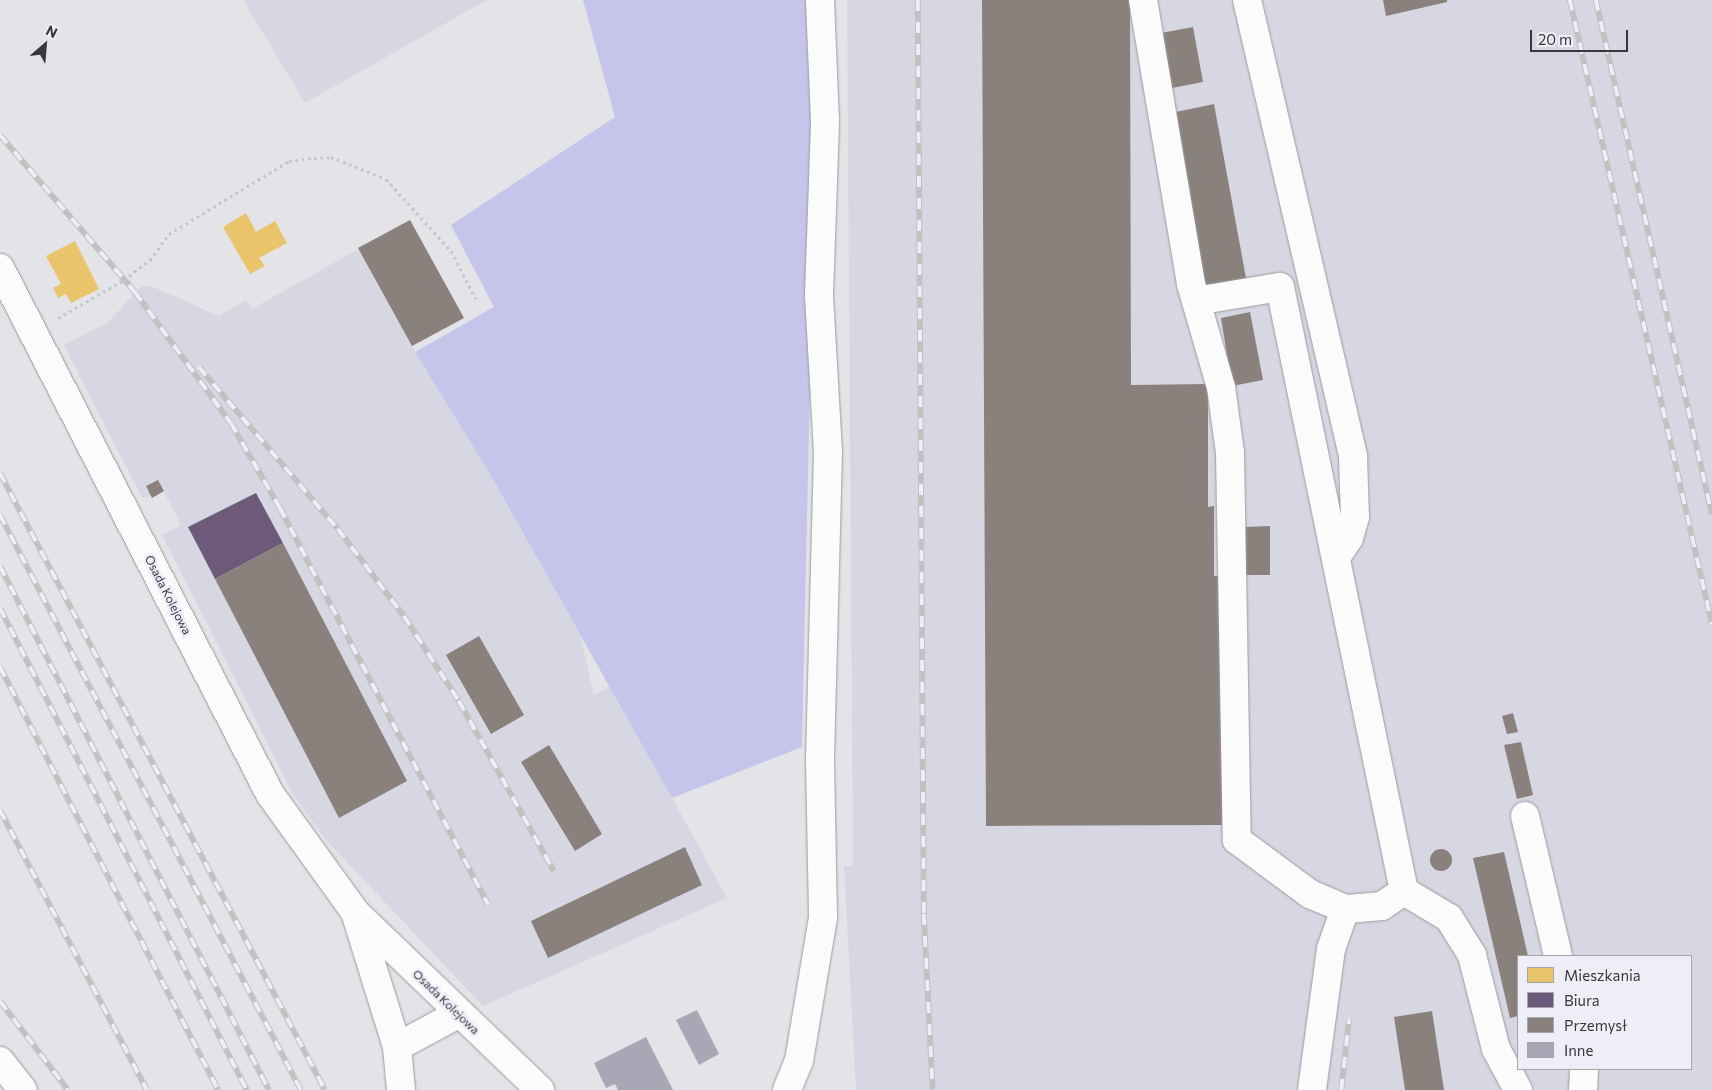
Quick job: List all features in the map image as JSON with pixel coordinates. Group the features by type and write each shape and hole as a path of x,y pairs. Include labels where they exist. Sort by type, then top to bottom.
{"street":[{"path":"787,1090 799,1061 823,917 820,758 828,452 819,295 825,121 820,0"},
{"path":"1143,0 1196,301 1221,387 1230,452 1237,840 1310,894 1346,909 1382,906 1404,891"},
{"path":"1247,0 1352,457 1355,518 1349,538 1336,557"},
{"name":"Osada Kolejowa","path":"0,268 270,794 355,912 458,1014 540,1090"},
{"path":"1196,301 1280,287 1404,891 1449,918 1472,955 1496,1049 1518,1090"},
{"path":"1525,816 1558,955"},
{"path":"1312,1090 1331,949 1346,909"},
{"name":"Osada Kolejowa","path":"355,912 397,1046 401,1090"},
{"path":"397,1046 458,1014"},
{"path":"0,1061 23,1090"},
{"path":"1583,1090 1584,1070"}],"path":[{"path":"33,332 124,280 150,260 168,234 289,161 314,158 331,157 386,180 451,251 476,299"}],"shaded area":[{"path":"243,0 487,0 305,103"},
{"path":"583,0 811,0 815,155 802,747 672,798 490,474 415,352 494,307 451,225 615,117"},
{"path":"847,0 1712,0 1712,1090 856,1090 844,866 853,866"},
{"path":"410,220 464,318 412,346 490,474 580,635 594,695 611,686 727,898 483,1006 325,839 294,796 162,535 181,525 164,492 142,498 64,345 107,323 142,286 151,286 219,316 246,300 252,309"}],"building: Mieszkania":[{"path":"246,213 256,232 275,221 287,243 259,258 265,266 250,274 223,227"},
{"path":"75,241 99,289 71,303 66,294 58,298 53,288 61,284 46,256"}],"building: Biura":[{"path":"256,493 283,543 215,579 188,527"}],"building: Przemysł":[{"path":"982,0 1130,0 1131,385 1208,384 1208,507 1214,506 1214,576 1224,576 1225,825 986,826"},
{"path":"1383,0 1447,0 1447,2 1386,16"},
{"path":"1193,27 1203,82 1172,88 1161,33"},
{"path":"1214,104 1246,278 1203,286 1171,113"},
{"path":"410,220 464,318 412,346 358,248"},
{"path":"1250,312 1263,380 1232,386 1221,318"},
{"path":"158,480 164,491 152,498 146,486"},
{"path":"1270,526 1270,575 1245,575 1245,527"},
{"path":"283,543 407,781 339,818 215,579"},
{"path":"479,636 524,715 491,734 446,655"},
{"path":"1513,713 1518,732 1507,734 1502,716"},
{"path":"1521,742 1533,795 1517,799 1504,745"},
{"path":"549,745 602,834 575,851 521,762"},
{"path":"685,847 702,885 548,958 531,921"},
{"path":"1441,849 1449,852 1452,860 1449,868 1441,871 1433,868 1430,860 1433,852"},
{"path":"1504,852 1528,955 1517,955 1517,1016 1510,1018 1473,858"},
{"path":"1432,1011 1444,1090 1405,1090 1394,1017"}],"building: Inne":[{"path":"697,1010 719,1054 699,1065 676,1020"},
{"path":"646,1037 673,1090 618,1090 615,1084 606,1088 594,1063"}],"railway":[{"path":"918,0 924,914 933,1090"},
{"path":"1570,0 1712,624"},
{"path":"1596,0 1712,514"},
{"path":"0,135 135,292 231,423 280,508 488,905"},
{"path":"199,367 338,529 404,616 459,701 554,871"},
{"path":"0,473 325,1090"},
{"path":"0,515 301,1090"},
{"path":"0,566 269,1090"},
{"path":"0,608 247,1090"},
{"path":"0,667 218,1090"},
{"path":"0,810 147,1090"},
{"path":"0,1001 68,1090"},
{"path":"1341,1090 1349,1019"}]}
